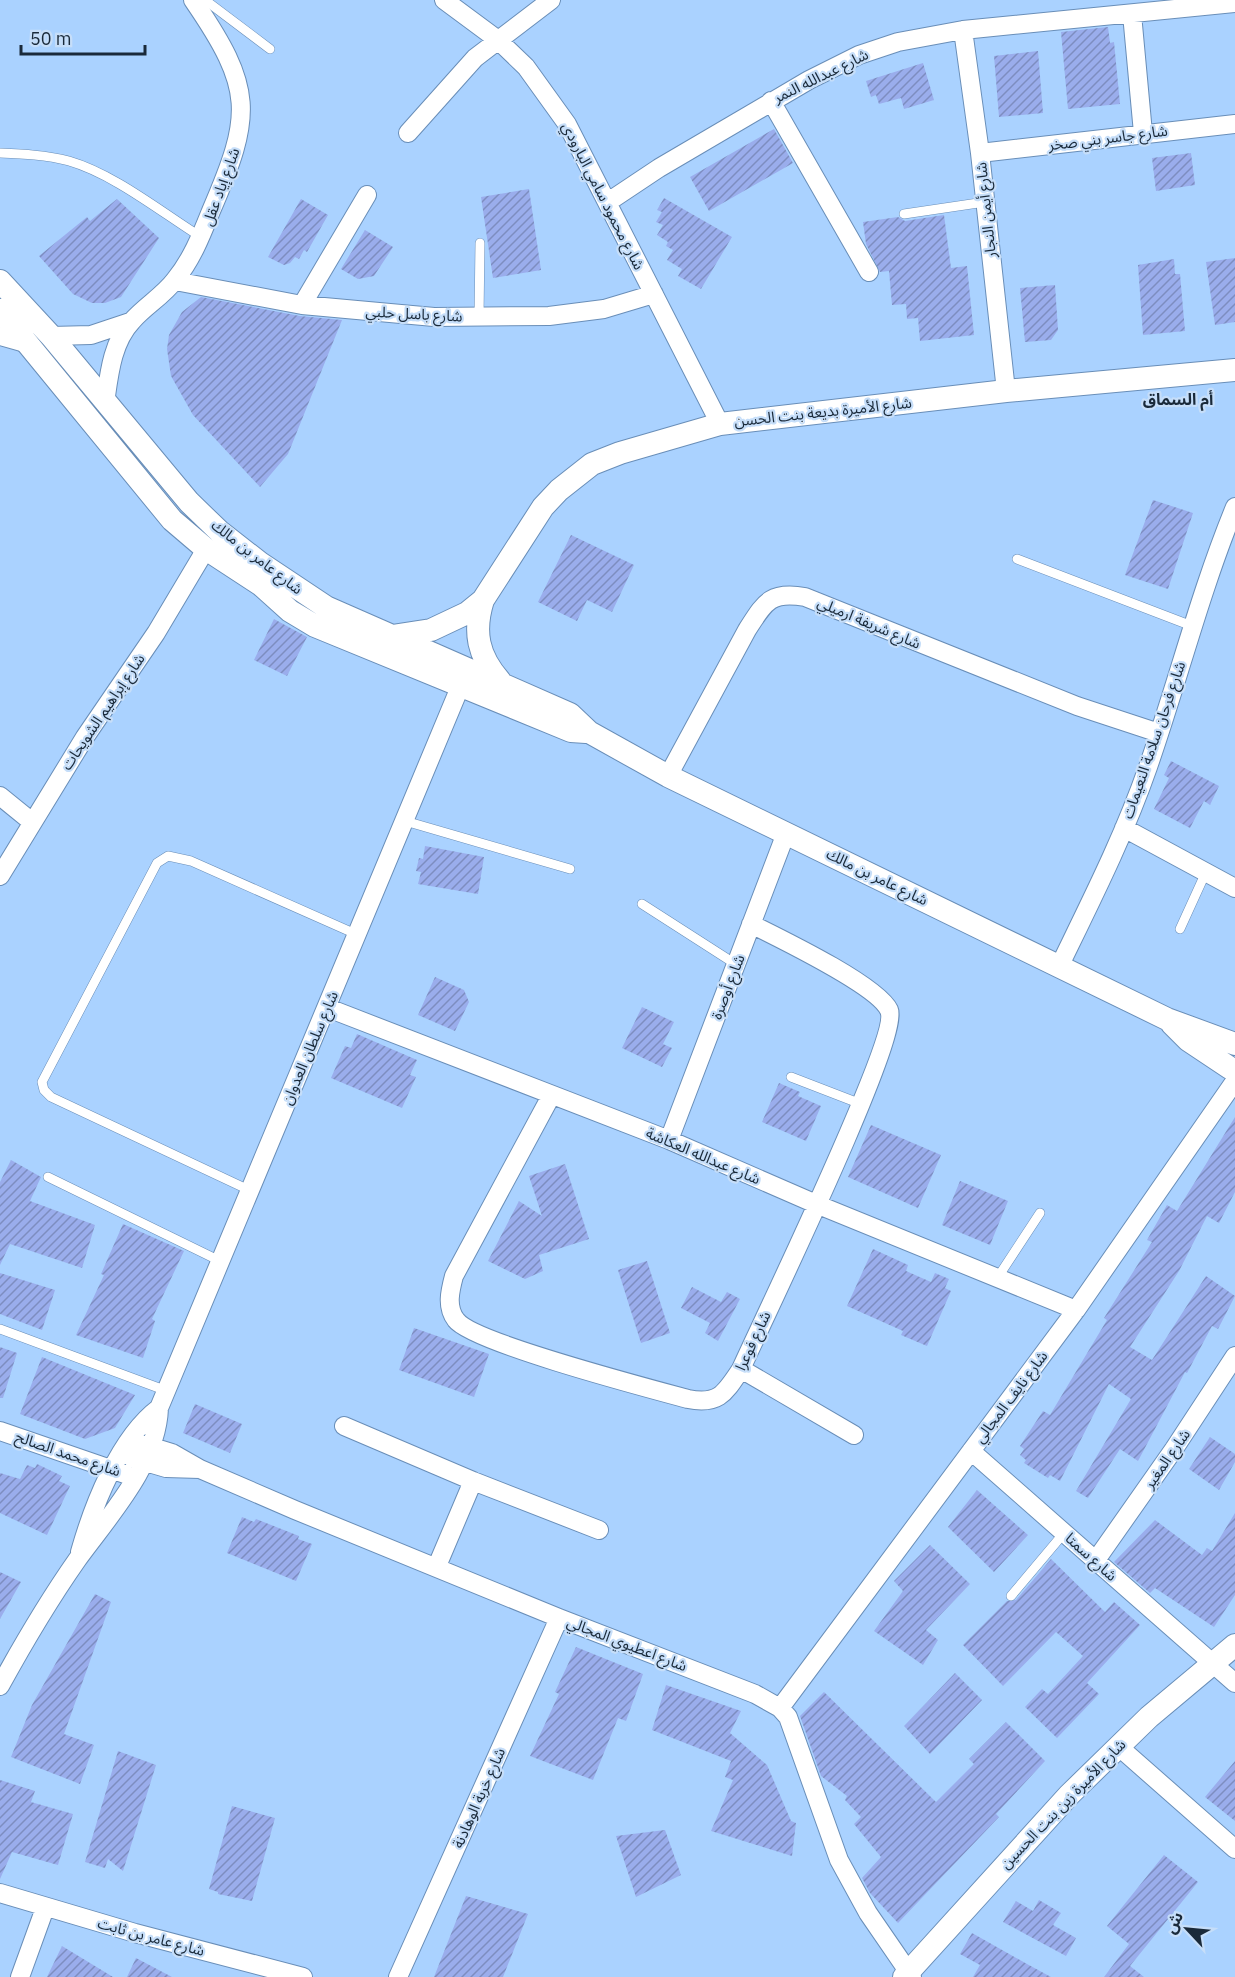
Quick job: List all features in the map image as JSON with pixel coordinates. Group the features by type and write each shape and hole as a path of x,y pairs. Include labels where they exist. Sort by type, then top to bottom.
{"street":[{"name":"شارع إياد عقل","path":"105,403 112,360 130,322 175,281 202,238 234,157 242,108 240,86 232,63 193,0"},
{"name":"شارع محمود سامي البارودي","path":"444,0 498,39 526,67 567,124 720,424"},
{"path":"408,133 469,64 498,39 551,0"},
{"name":"شارع عبدالله النمر","path":"608,202 771,101 859,55 898,42 963,30 1235,3"},
{"path":"1132,14 1143,133"},
{"name":"شارع أيمن النجار","path":"963,30 980,153 1006,391"},
{"path":"771,101 869,272"},
{"name":"شارع جاسر بني صخر","path":"980,153 1235,124"},
{"path":"303,305 367,195"},
{"name":"شارع عامر بن مالك","path":"0,281 51,336 161,471 213,540 290,611 315,626 460,687 572,731 589,732"},
{"name":"شارع باسل حلبي","path":"175,281 303,305 424,316 479,318 549,316 604,309 654,294"},
{"name":"شارع عامر بن مالك","path":"0,309 172,520 213,540 303,594 391,636 570,714 589,732 668,776 1059,967 1167,1018 1235,1044"},
{"name":"شارع إياد عقل","path":"51,336 91,335 130,322"},
{"path":"0,336 29,344"},
{"name":"شارع الأميرة بديعة بنت الحسن","path":"501,682 485,660 477,635 477,618 483,600 543,507 573,478 592,464 620,453 720,424 1006,391 1235,370"},
{"name":"شارع فرحان سلامة النعيمات","path":"1059,967 1124,828 1159,733 1192,626 1231,531 1235,507"},
{"name":"شارع إبراهيم الشويحات","path":"0,876 32,822 156,633 213,540"},
{"name":"شارع شريفة ارميلي","path":"668,776 747,630 762,607 772,597 784,593 805,597 1077,706 1159,733"},
{"name":"شارع الأميرة بديعة بنت الحسن","path":"391,636 431,630 467,612 483,600"},
{"name":"شارع سلطان العدوان","path":"0,1686 7,1656 108,1522 151,1445 159,1422 159,1408 249,1190 328,1008 460,687"},
{"path":"0,796 32,822"},
{"path":"1124,828 1235,888"},
{"name":"شارع أوصرة","path":"669,1140 786,833"},
{"name":"شارع فوعرا","path":"552,1096 453,1276 450,1308 455,1319 464,1329 494,1341 694,1401 717,1398 741,1369 861,1104 891,1024 888,1008 873,994 820,959 751,924"},
{"name":"شارع عبدالله العكاشة","path":"328,1008 669,1140 816,1204 1076,1310"},
{"name":"شارع عامر بن مالك","path":"1167,1018 1188,1040 1234,1069"},
{"name":"شارع نايف المجالي","path":"780,1708 1076,1310 1234,1069"},
{"name":"شارع المغير","path":"1096,1560 1174,1449 1235,1356"},
{"path":"741,1369 854,1435"},
{"name":"شارع سلطان العدوان","path":"78,1560 95,1508 121,1455 149,1416 159,1408"},
{"path":"344,1426 473,1481 599,1530"},
{"name":"شارع محمد الصالح","path":"0,1431 121,1455 139,1470"},
{"name":"شارع اعطيوي المجالي","path":"121,1455 151,1445 185,1459 200,1469 559,1618 755,1694 780,1708"},
{"name":"شارع سمتا","path":"971,1451 1235,1683"},
{"name":"شارع اعطيوي المجالي","path":"139,1470 200,1469"},
{"path":"437,1566 473,1481"},
{"name":"شارع خربة الوهادنة","path":"398,1977 559,1618"},
{"name":"شارع الأميرة زين بنت الحسين","path":"908,1975 1069,1795 1118,1746 1211,1664 1235,1646"},
{"path":"780,1708 792,1728 839,1860 868,1913 908,1975"},
{"path":"1118,1746 1235,1849"},
{"name":"شارع عامر بن ثابت","path":"0,1893 45,1908 303,1977"},
{"path":"20,1977 45,1908"}],"lane":[{"path":"205,0 270,49"},
{"path":"0,153 37,155 70,161 105,177 202,238"},
{"path":"904,214 985,202"},
{"path":"479,318 480,243"},
{"path":"1017,559 1192,626"},
{"path":"405,821 570,869"},
{"path":"249,1190 51,1097 44,1090 42,1082 157,863 168,856 191,861 358,935"},
{"path":"1180,929 1206,872"},
{"path":"642,904 737,965"},
{"path":"791,1077 861,1104"},
{"path":"48,1177 220,1261"},
{"path":"998,1277 1040,1212"},
{"path":"0,1329 167,1391"},
{"path":"1011,1596 1064,1533"}],"building":[{"path":"1108,27 1110,43 1114,42 1120,104 1068,109 1061,32"},
{"path":"1038,51 1043,113 999,117 994,56"},
{"path":"923,63 934,100 904,109 901,98 879,104 876,95 871,97 866,81"},
{"path":"774,129 793,163 709,211 690,177"},
{"path":"1191,153 1195,185 1156,191 1152,158"},
{"path":"529,189 541,270 493,278 481,197"},
{"path":"664,198 732,237 701,289 678,276 682,269 667,260 673,250 666,246 668,242 657,235 663,225 656,222 662,212 657,210"},
{"path":"117,199 159,238 121,297 105,303 92,303 73,294 39,256 87,217 90,221"},
{"path":"301,199 328,215 307,252 304,250 299,259 295,257 290,263 284,265 268,257"},
{"path":"944,215 951,268 967,266 974,335 920,341 918,318 907,319 906,304 892,305 889,271 880,272 866,244 863,222 898,217 905,221"},
{"path":"365,230 393,247 374,276 358,279 341,269"},
{"path":"1235,258 1235,322 1215,325 1206,262"},
{"path":"1174,259 1175,274 1180,274 1185,331 1143,335 1138,265"},
{"path":"1055,285 1058,330 1051,340 1025,342 1020,288"},
{"path":"201,297 300,316 342,320 288,454 260,487 193,415 171,376 167,349 169,335 182,312"},
{"path":"1153,500 1193,513 1168,589 1125,575"},
{"path":"571,535 634,565 612,612 587,600 577,621 538,602"},
{"path":"274,619 307,637 287,676 254,660"},
{"path":"1171,761 1219,786 1210,805 1204,801 1190,828 1154,809 1169,778 1164,775"},
{"path":"425,846 484,857 478,894 418,884 421,872 416,871 419,858 423,859"},
{"path":"435,977 464,990 469,1002 455,1031 418,1015"},
{"path":"642,1007 674,1022 663,1044 672,1048 662,1067 622,1048"},
{"path":"357,1034 417,1060 410,1075 416,1077 402,1108 331,1078 345,1046 351,1048"},
{"path":"779,1083 800,1092 798,1096 821,1106 806,1141 762,1122"},
{"path":"1235,1117 1235,1192 1219,1223 1207,1216 1179,1271 1130,1347 1152,1360 1206,1276 1235,1296 1218,1329 1212,1326 1138,1461 1120,1449 1088,1498 1076,1491 1131,1399 1109,1384 1060,1481 1050,1475 1048,1478 1024,1463 1026,1460 1020,1455 1024,1449 1020,1446 1043,1411 1050,1415 1107,1320 1104,1318 1152,1242 1147,1240 1167,1205 1177,1211"},
{"path":"871,1125 941,1155 918,1208 848,1177"},
{"path":"11,1160 41,1177 30,1201 95,1225 82,1268 10,1244 0,1265 0,1182"},
{"path":"565,1164 589,1239 539,1255 543,1271 525,1279 488,1261 519,1201 542,1216 529,1176"},
{"path":"960,1181 1008,1201 990,1245 942,1225"},
{"path":"123,1224 184,1251 152,1319 155,1321 143,1358 76,1335 104,1275 101,1274"},
{"path":"873,1249 908,1265 906,1271 931,1282 935,1273 949,1279 945,1288 951,1291 927,1346 901,1335 903,1331 847,1306"},
{"path":"647,1261 670,1333 641,1343 618,1270"},
{"path":"0,1273 55,1290 42,1330 0,1314"},
{"path":"692,1287 721,1302 727,1292 740,1299 718,1341 705,1333 710,1323 681,1308"},
{"path":"414,1328 489,1354 474,1397 399,1370"},
{"path":"0,1347 17,1353 3,1398 0,1398"},
{"path":"42,1357 135,1395 115,1428 85,1439 20,1414"},
{"path":"195,1404 242,1424 230,1453 183,1433"},
{"path":"1210,1437 1235,1454 1235,1462 1219,1490 1189,1469"},
{"path":"37,1464 62,1476 59,1481 70,1486 47,1535 0,1513 0,1473 20,1479 27,1465 35,1468"},
{"path":"977,1490 1028,1535 994,1572 948,1527"},
{"path":"1235,1513 1235,1595 1214,1627 1155,1588 1150,1593 1114,1562 1155,1520 1202,1555 1207,1548 1212,1551"},
{"path":"242,1517 254,1522 256,1519 299,1536 298,1539 312,1544 296,1581 227,1553"},
{"path":"930,1545 970,1584 926,1630 938,1640 923,1665 874,1631 903,1591 894,1581"},
{"path":"1051,1559 1105,1612 1114,1602 1140,1625 1087,1683 1099,1694 1057,1738 1025,1707 1042,1689 1048,1694 1083,1656 1056,1632 1003,1686 963,1645 1007,1601 1016,1600"},
{"path":"0,1572 21,1582 0,1619"},
{"path":"95,1594 111,1602 64,1734 94,1745 80,1784 11,1757 32,1705"},
{"path":"576,1647 643,1674 626,1721 618,1718 593,1780 530,1756 559,1694 555,1692"},
{"path":"955,1673 982,1700 930,1754 904,1726"},
{"path":"666,1685 741,1711 730,1733 767,1765 791,1821 796,1823 792,1856 711,1831 733,1780 725,1777 731,1761 652,1730"},
{"path":"824,1692 936,1802 974,1764 969,1759 1006,1722 1045,1761 996,1814 999,1817 898,1923 870,1893 862,1878 881,1857 854,1824 861,1817 845,1800 847,1796 821,1776 800,1716"},
{"path":"118,1751 156,1765 123,1871 108,1859 105,1868 85,1862"},
{"path":"1235,1761 1235,1821 1205,1797"},
{"path":"0,1780 35,1791 31,1802 73,1814 58,1865 12,1852 0,1879"},
{"path":"232,1806 275,1818 252,1901 218,1894 209,1889"},
{"path":"665,1830 681,1875 636,1897 616,1836"},
{"path":"1164,1855 1198,1882 1130,1966 1144,1977 1104,1977 1129,1944 1107,1926"},
{"path":"466,1896 528,1914 503,1977 434,1977"},
{"path":"1039,1900 1061,1913 1053,1925 1076,1938 1066,1956 1003,1922 1016,1901 1033,1911"},
{"path":"972,1933 1051,1977 973,1977 980,1965 960,1954"},
{"path":"62,1946 113,1977 47,1977"},
{"path":"136,1958 172,1977 127,1977"}],"district":[{"name":"أم السماق","path":"1178,399"}]}
